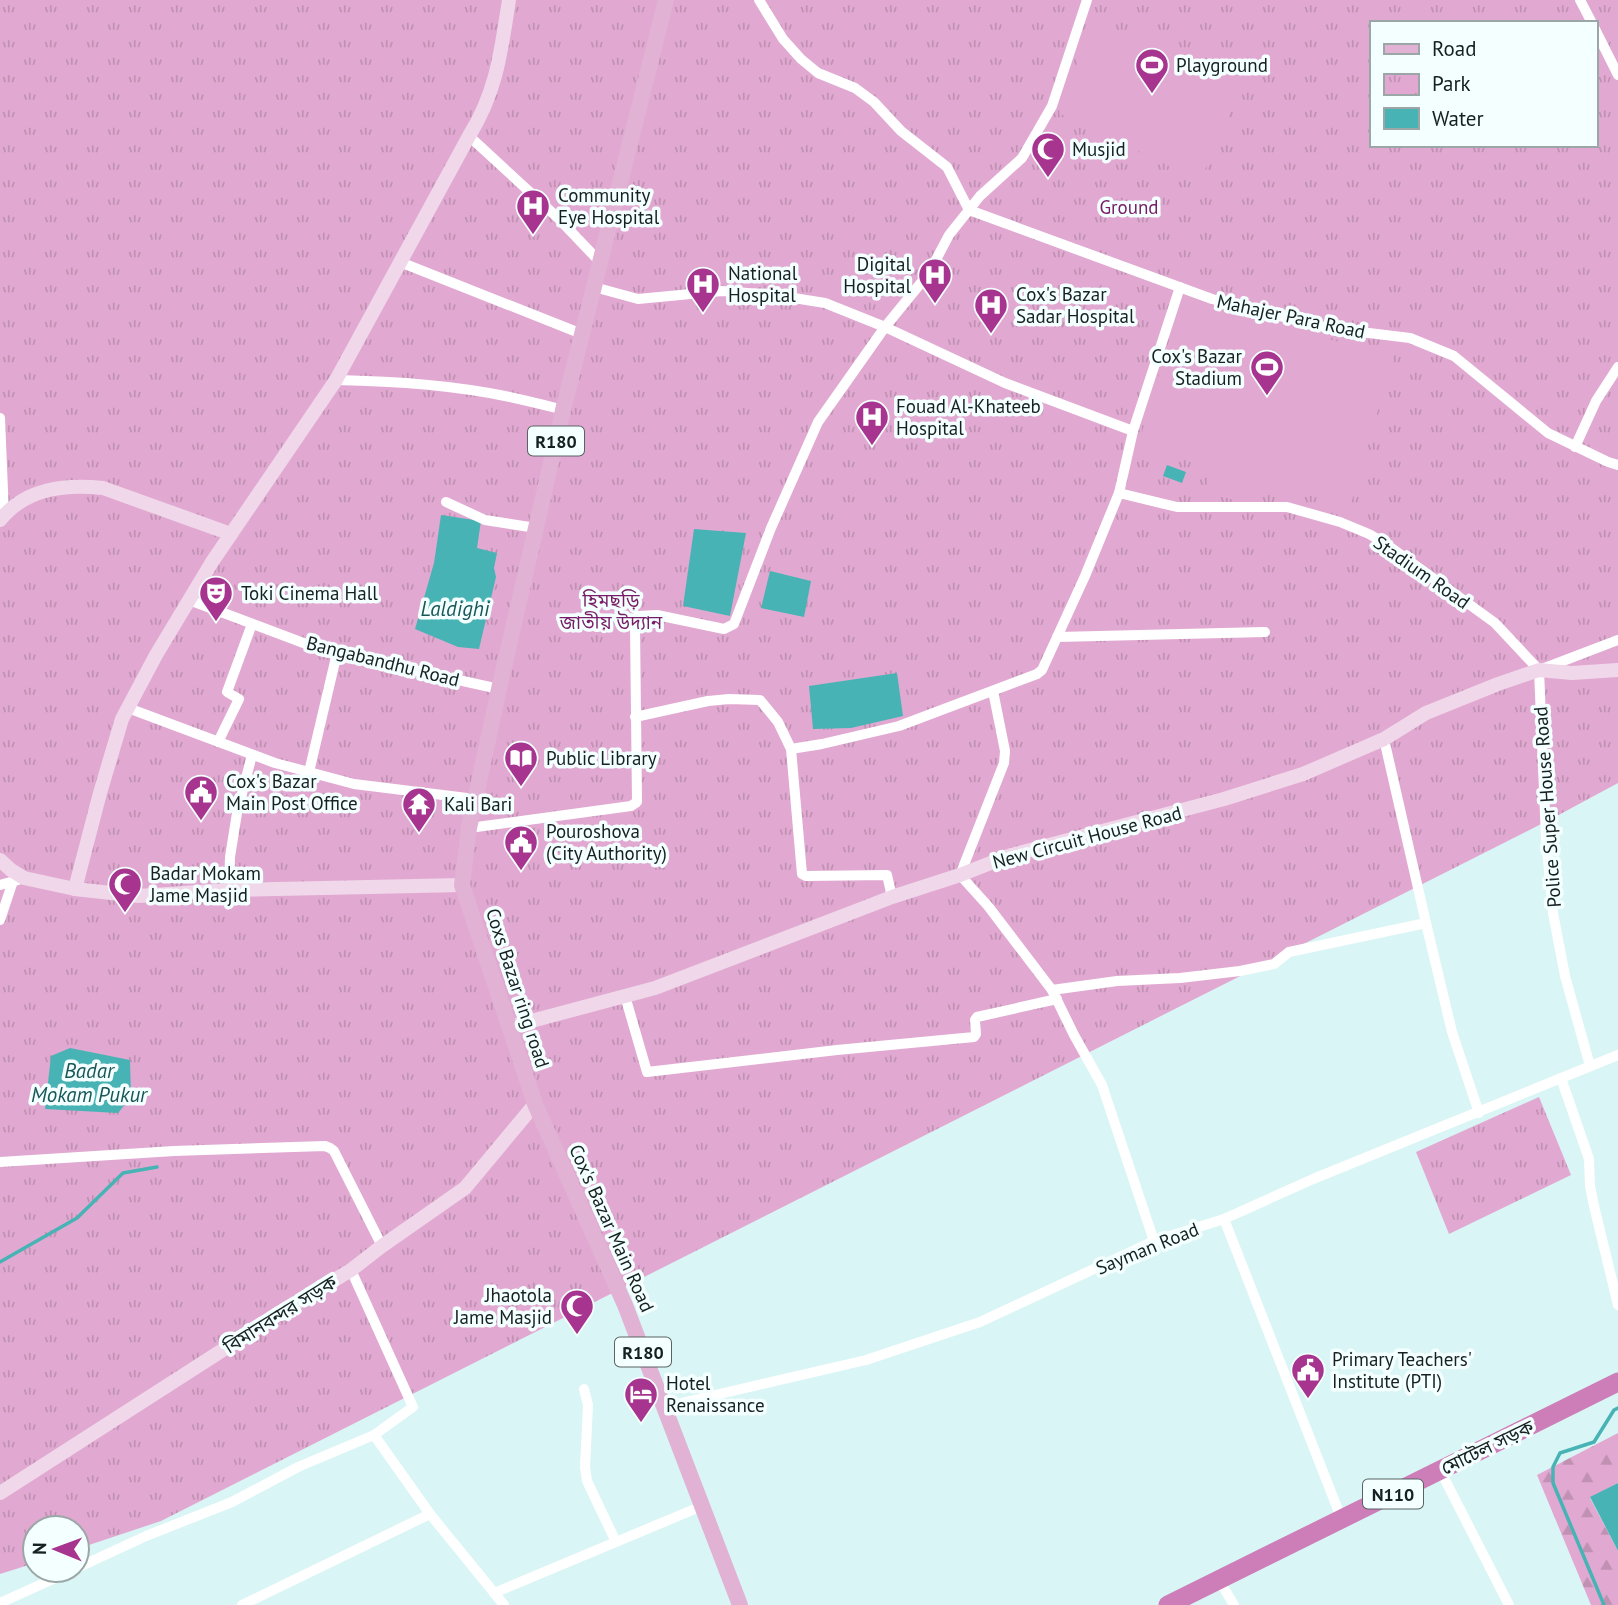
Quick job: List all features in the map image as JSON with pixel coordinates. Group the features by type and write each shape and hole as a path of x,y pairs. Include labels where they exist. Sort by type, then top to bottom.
{"highway":[{"name":"মোটেল সড়ক","path":"1168,1605 1618,1382"}],"main road":[{"name":"R180","path":"462,885 469,828 499,688 582,334 666,0"},
{"name":"Coxs Bazar ring road","path":"462,885 535,1104"},
{"name":"Cox's Bazar Main Road","path":"535,1104 625,1305 740,1605"}],"street":[{"path":"75,889 122,719 189,600 336,380 485,107 498,69 509,0"},
{"path":"759,0 783,38 801,59 818,73 855,88 874,102 901,131 947,167 969,210"},
{"path":"469,828 631,806 637,802 635,626 638,616 657,615 724,629 734,624 771,528 818,422 885,327 929,273 949,235 980,196 1022,158 1052,106 1087,0"},
{"path":"1580,0 1591,21"},
{"path":"1597,33 1618,75"},
{"path":"469,136 558,218 600,262"},
{"name":"Mahajer Para Road","path":"969,210 1212,299 1328,328 1410,338 1454,356 1548,433 1618,465"},
{"path":"400,262 582,334"},
{"path":"594,287 638,299 722,291 775,295 825,303 885,327 1005,383 1133,430"},
{"path":"791,749 899,726 1042,670 1085,576 1119,492 1133,430 1180,287"},
{"path":"1575,447 1596,401 1614,379 1618,367"},
{"path":"336,380 466,389 564,410"},
{"path":"0,418 2,517"},
{"path":"2,517 19,502 44,490 73,486 90,487 103,488 231,534"},
{"name":"Stadium Road","path":"1119,492 1177,507 1287,507 1340,522 1369,534 1495,623 1539,670"},
{"path":"446,502 485,520 536,528"},
{"name":"Bangabandhu Road","path":"189,600 322,650 499,688"},
{"path":"218,742 239,699 226,692 252,624"},
{"path":"1057,637 1265,632"},
{"name":"New Circuit House Road","path":"509,1027 654,988 1010,855 1238,795 1303,774 1384,739 1426,713 1618,640"},
{"path":"309,772 337,653"},
{"path":"1539,670 1572,673 1618,670"},
{"name":"Police Super House Road","path":"1539,670 1546,838 1553,913 1565,976 1590,1066"},
{"path":"993,691 1005,751 1004,763 960,875 988,906 1054,995 1102,1085 1154,1241"},
{"path":"635,717 729,699 760,700 778,722 791,749 802,874 887,874 892,897"},
{"path":"128,708 275,763 354,784 475,799"},
{"path":"1384,739 1452,1032 1479,1113"},
{"path":"229,890 233,835 252,755"},
{"path":"0,860 18,879"},
{"path":"0,920 18,879"},
{"path":"0,885 18,879 138,896 229,890 462,885"},
{"path":"625,996 647,1072 974,1037 977,1017 1054,995 1117,981 1180,978 1240,971 1273,964 1289,952 1426,923"},
{"name":"Sayman Road","path":"664,1407 866,1360 980,1322 1154,1241 1224,1219 1313,1179 1618,1055"},
{"path":"1561,1078 1589,1159 1590,1186 1618,1305"},
{"name":"বিমানবন্দর সড়ক","path":"0,1493 351,1270 465,1188 535,1104"},
{"path":"0,1161 174,1151 330,1147 382,1246"},
{"path":"1224,1219 1342,1520"},
{"path":"91,1562 146,1536 232,1502 298,1467 374,1435 413,1408 351,1270"},
{"path":"584,1389 588,1405 585,1467 587,1481 616,1542"},
{"path":"374,1435 430,1514 504,1605"},
{"path":"1440,1470 1509,1605"},
{"path":"494,1593 702,1506"},
{"path":"242,1605 430,1514"},
{"path":"1219,1580 1234,1605"},
{"path":"0,1603 42,1584"}],"green space":[{"name":"হিমছড়ি জাতীয় উদ্যান","path":"0,0 1618,0 1618,783 161,1521 91,1544 91,1514 21,1514 21,1567 0,1574"},
{"name":"Playground","path":"1092,22 1247,76 1200,181 1059,113"},
{"name":"Cox's Bazar Stadium","path":"1182,296 1393,358 1350,507 1259,481 1252,505 1205,492 1212,467 1138,446"},
{"path":"1539,1097 1571,1175 1449,1234 1416,1152"},
{"path":"1618,1433 1618,1483 1590,1498 1618,1551 1618,1605 1591,1605 1537,1475"}],"water":[{"path":"1167,465 1186,472 1182,483 1163,476"},
{"name":"Laldighi","path":"441,515 481,521 477,548 497,553 494,568 496,577 479,649 458,647 415,629 434,563"},
{"path":"694,529 746,533 730,616 683,606"},
{"path":"770,571 811,581 804,617 761,608"},
{"path":"897,673 903,716 851,728 813,729 809,686"},
{"name":"Badar Mokam Pukur","path":"70,1048 130,1060 131,1097 118,1113 45,1109 51,1056"},
{"path":"1618,1483 1618,1551 1590,1497"}],"waterway":[{"path":"0,1262 77,1218 123,1173 157,1167"},
{"path":"1604,1605 1553,1483 1553,1467 1560,1453 1594,1442 1614,1410 1618,1408"}],"place":[{"name":"Playground","path":"1152,95"},
{"name":"Musjid","path":"1048,179"},
{"name":"Community Eye Hospital","path":"533,236"},
{"name":"Digital Hospital","path":"935,305"},
{"name":"National Hospital","path":"703,314"},
{"name":"Cox's Bazar Sadar Hospital","path":"991,335"},
{"name":"Cox's Bazar Stadium","path":"1267,397"},
{"name":"Fouad Al-Khateeb Hospital","path":"872,447"},
{"name":"Toki Cinema Hall","path":"216,623"},
{"name":"Public Library","path":"521,788"},
{"name":"Cox's Bazar Main Post Office","path":"201,822"},
{"name":"Kali Bari","path":"419,834"},
{"name":"Pouroshova (City Authority)","path":"521,872"},
{"name":"Badar Mokam Jame Masjid","path":"125,914"},
{"name":"Jhaotola Jame Masjid","path":"577,1336"},
{"name":"Primary Teachers' Institute (PTI)","path":"1308,1400"},
{"name":"Hotel Renaissance","path":"641,1424"}],"park label":[{"name":"Ground","path":"1129,207"}]}
